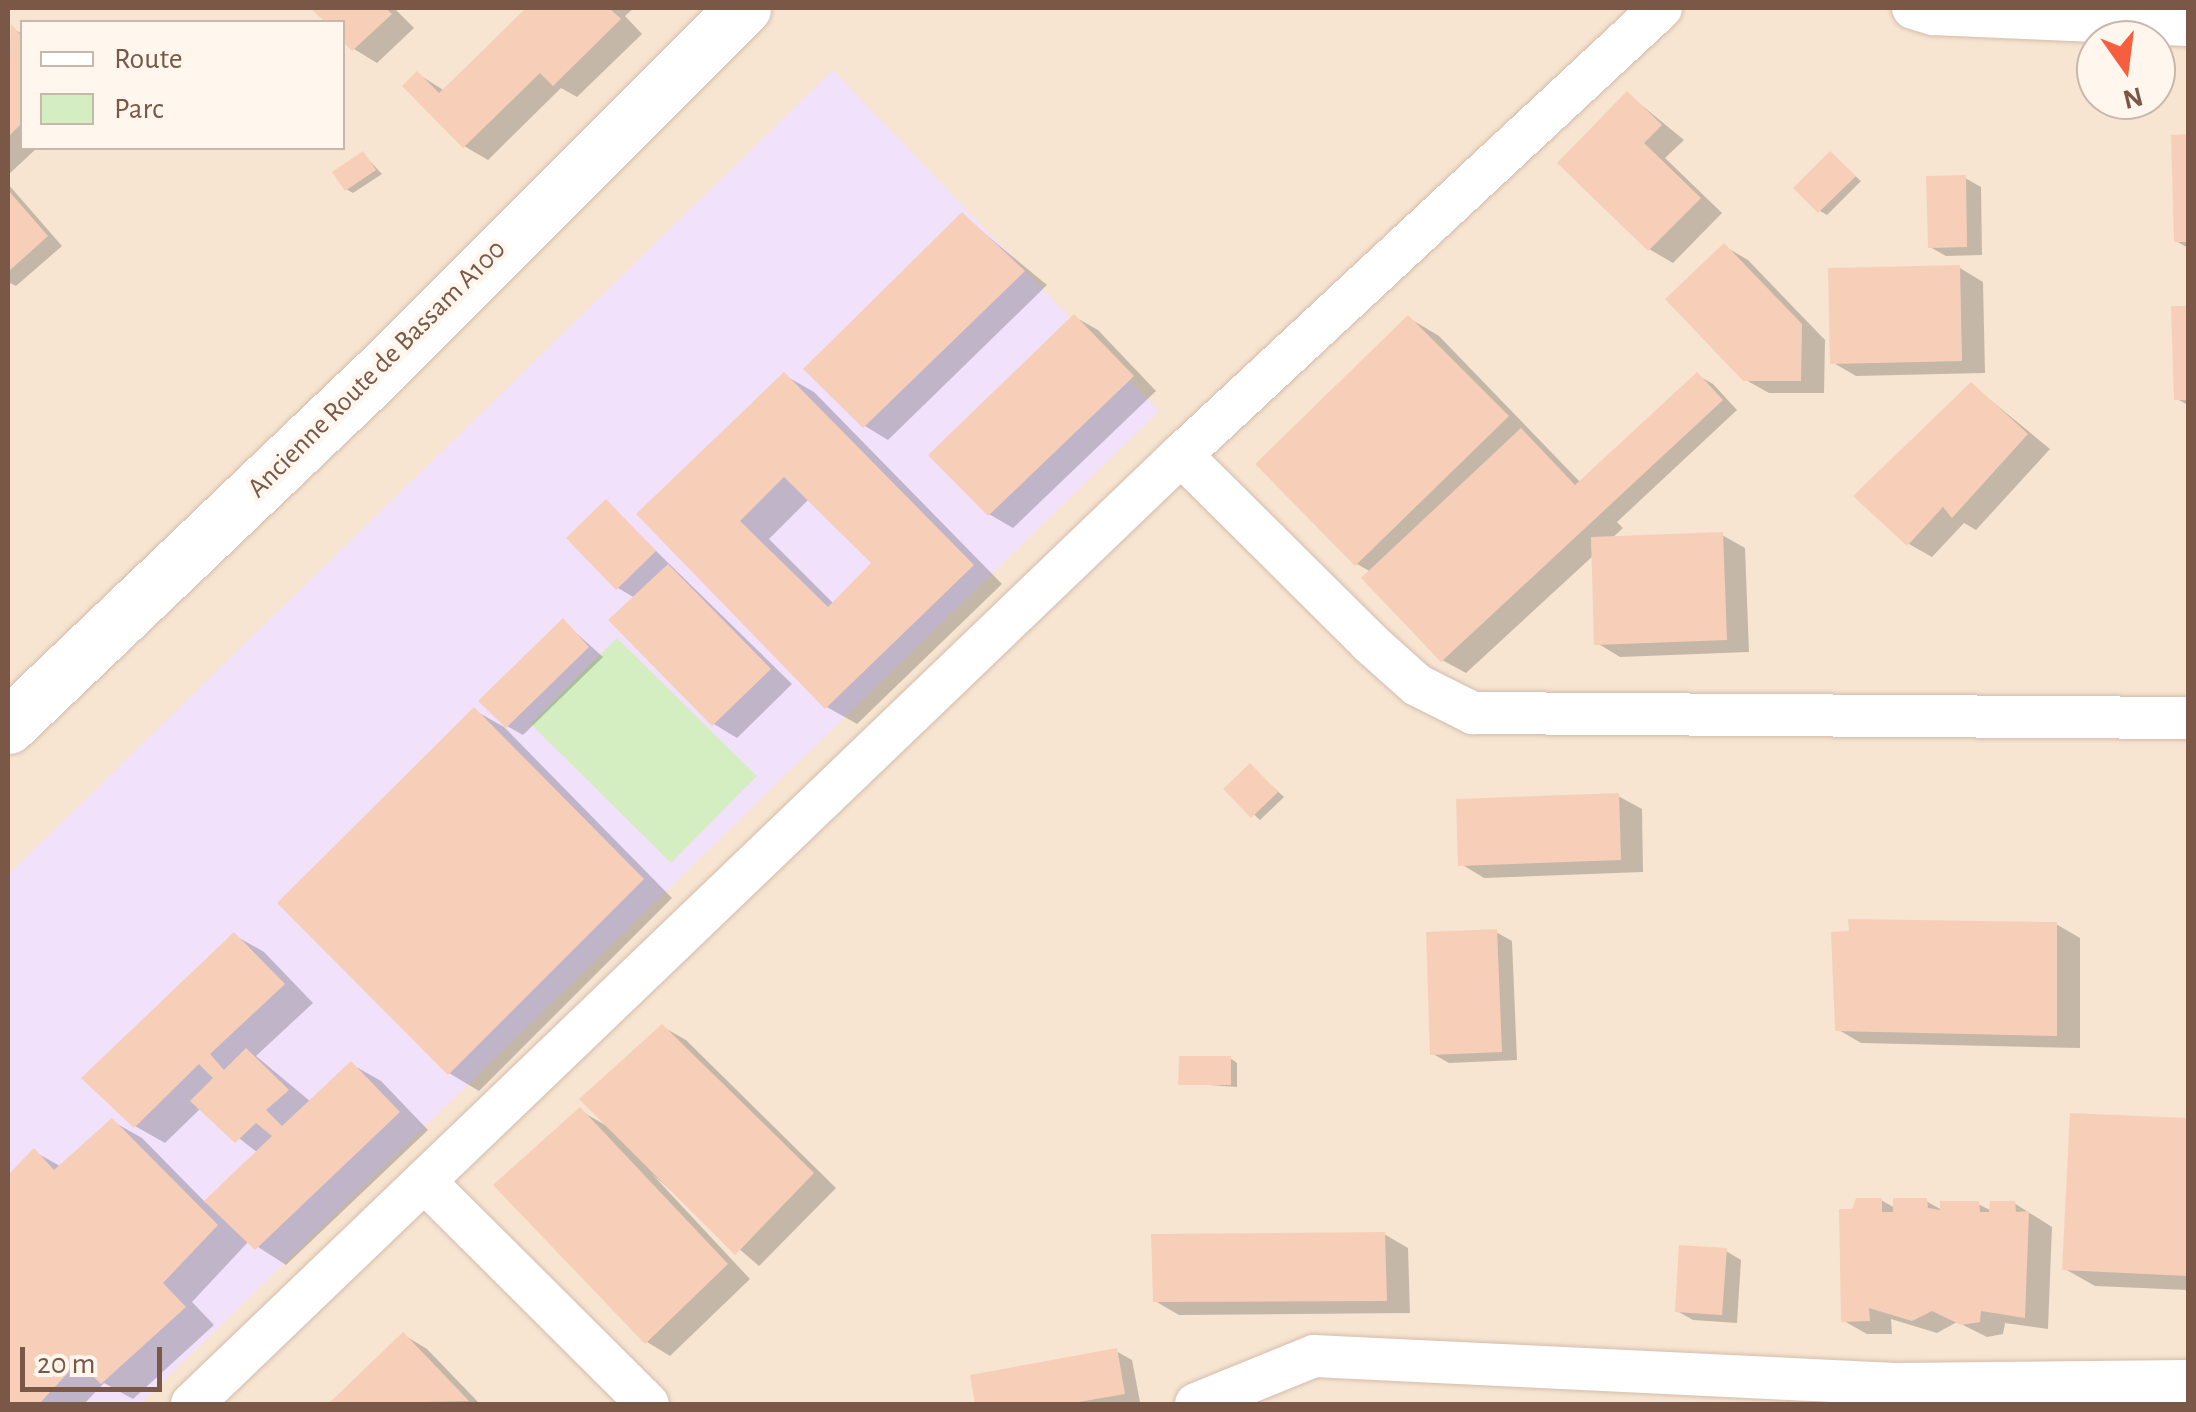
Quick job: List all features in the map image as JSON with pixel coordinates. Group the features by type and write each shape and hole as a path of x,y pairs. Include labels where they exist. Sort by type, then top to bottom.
{"main road":[{"name":"Ancienne Route de Bassam A100","path":"8,726 379,372 742,8"}],"street":[{"path":"192,1404 1181,455 1661,8"},
{"path":"1913,8 1933,14 2188,25"},
{"path":"1181,455 1405,674 1473,713 2188,718"},
{"path":"426,1183 648,1404"},
{"path":"1196,1404 1314,1356 1895,1384 2188,1381"}],"shaded area":[{"path":"8,8 2188,8 2188,1404 8,1404"},
{"path":"833,70 1159,411 140,1404 8,1404 8,875"}],"green space":[{"path":"617,638 757,776 671,863 531,724"}],"building":[{"path":"310,8 386,8 392,14 352,51 345,44 345,20 323,20"},
{"path":"526,8 609,8 621,19 553,86 540,73 463,148 402,86 417,71 439,93"},
{"path":"11,24 20,35 20,125 8,137"},
{"path":"1627,91 1662,125 1644,143 1701,198 1648,251 1557,163"},
{"path":"2188,134 2188,242 2174,242 2171,135"},
{"path":"363,151 376,170 345,191 332,172"},
{"path":"1830,151 1856,176 1818,213 1793,188"},
{"path":"1966,175 1967,247 1928,248 1926,176"},
{"path":"8,190 48,236 8,272"},
{"path":"962,212 1025,271 863,428 803,369"},
{"path":"1724,243 1802,324 1801,381 1743,381 1665,299"},
{"path":"1960,265 1962,361 1830,364 1828,268"},
{"path":"2171,306 2188,306 2188,400 2174,400"},
{"path":"1074,314 1134,376 988,516 928,455"},
{"path":"1408,315 1509,416 1355,566 1255,464"},
{"path":"784,372 974,565 825,709 636,514","holes":["784,477 871,563 828,607 740,521"]},
{"path":"1697,372 1723,400 1441,662 1361,578 1521,428 1575,485"},
{"path":"1971,382 2028,434 1952,518 1943,507 1907,546 1853,496"},
{"path":"606,499 656,551 616,590 566,538"},
{"path":"1723,532 1727,640 1594,645 1591,537"},
{"path":"668,564 771,669 712,726 608,620"},
{"path":"563,618 589,647 506,728 478,701"},
{"path":"474,707 644,879 448,1075 277,903"},
{"path":"1250,763 1278,792 1251,818 1223,789"},
{"path":"1619,793 1621,860 1458,866 1456,799"},
{"path":"1848,919 2057,922 2057,1036 1835,1031 1831,932 1849,931"},
{"path":"1497,929 1502,1052 1430,1055 1426,932"},
{"path":"234,932 285,984 210,1054 224,1070 246,1048 289,1090 266,1110 282,1126 351,1061 400,1112 255,1250 204,1201 272,1136 256,1123 235,1143 190,1101 213,1078 199,1064 134,1128 81,1078"},
{"path":"662,1024 814,1173 735,1255 579,1099"},
{"path":"1179,1056 1231,1056 1231,1085 1178,1085"},
{"path":"580,1107 728,1264 645,1344 493,1185"},
{"path":"2070,1113 2188,1118 2188,1276 2062,1270"},
{"path":"112,1118 218,1225 163,1283 186,1307 101,1384 78,1362 39,1404 8,1404 8,1175 34,1148 54,1170"},
{"path":"1856,1198 1882,1198 1882,1212 1893,1212 1893,1198 1927,1198 1928,1208 1940,1210 1940,1201 1979,1201 1980,1212 1989,1212 1990,1201 2015,1201 2016,1212 2029,1211 2025,1318 1981,1311 1980,1322 1961,1325 1932,1311 1912,1321 1869,1308 1870,1321 1841,1322 1839,1209 1852,1209"},
{"path":"1385,1232 1387,1301 1153,1302 1151,1234"},
{"path":"1679,1245 1727,1248 1722,1315 1675,1312"},
{"path":"403,1332 469,1401 328,1404"},
{"path":"1117,1348 1125,1394 1067,1404 975,1404 970,1375"}]}
